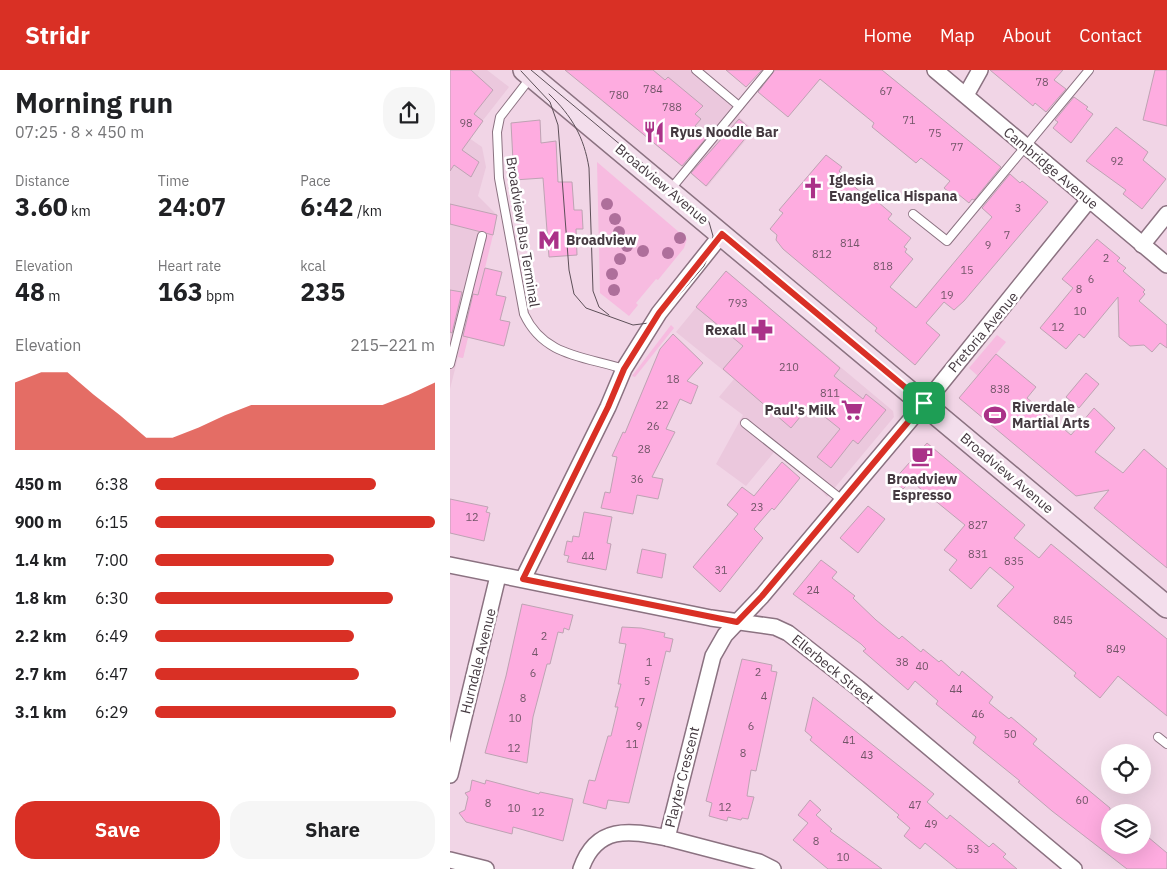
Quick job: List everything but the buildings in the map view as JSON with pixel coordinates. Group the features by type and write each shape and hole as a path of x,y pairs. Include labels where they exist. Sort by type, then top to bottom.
{"main road":[{"name":"Broadview Avenue","path":"528,73 1167,607"}],"street":[{"name":"Cambridge Avenue","path":"935,70 1167,265"},
{"path":"966,95 980,70"},
{"name":"Pretoria Avenue","path":"737,622 762,596 924,403 1009,301 1089,200"},
{"path":"1142,245 1167,214"},
{"path":"523,579 608,407 624,369 659,313 722,234"},
{"name":"Ellerbeck Street","path":"450,565 737,622 775,627 803,643 1074,869"},
{"name":"Hurndale Avenue","path":"450,775 498,576"},
{"name":"Playter Crescent","path":"581,869 589,851 609,835 630,832 666,838 713,656 725,635 737,622"},
{"path":"666,838 759,862 773,869"},
{"path":"450,860 486,869"}],"lane":[{"path":"696,70 739,106"},
{"path":"670,190 769,70"},
{"path":"913,214 947,241 1090,70"},
{"name":"Broadview Bus Terminal","path":"528,73 500,117 497,132 499,178 524,314 530,328 547,345 560,351 624,369"},
{"path":"450,364 482,236"},
{"path":"745,423 842,500"},
{"path":"1158,737 1167,744"}],"shaded area":[{"path":"450,70 487,70 509,87 469,138 482,147 486,167 478,196 497,215 463,358 458,357 450,389"},
{"path":"631,70 699,70 736,100 740,118 754,130 707,187 603,102"},
{"path":"597,162 687,239 684,248 636,303 638,305 629,316 600,293"},
{"path":"486,233 493,235 463,358 458,357"},
{"path":"726,271 893,411 894,417 827,497 775,451 746,486 716,464 743,415 719,397 734,379 676,332"},
{"path":"671,325 674,328 635,377 632,376"},
{"path":"997,335 1006,342 978,376 969,368"}],"tram line":[{"path":"521,71 550,102 558,125 569,270 574,294 586,308 633,325 649,323 662,315 704,266 710,253 713,236 709,222 701,212 531,70"},
{"path":"549,94 564,110 576,128 587,157 589,168 593,291 599,307 609,315"}],"place":[{"name":"Ryus Noodle Bar","path":"654,132"},
{"name":"Iglesia Evangelica Hispana","path":"813,188"},
{"name":"Broadview","path":"549,240"},
{"name":"Rexall","path":"762,330"},
{"name":"Paul's Milk","path":"852,410"},
{"name":"Riverdale Martial Arts","path":"995,415"},
{"name":"Broadview Espresso","path":"922,456"}],"route":[{"path":"722,234 924,403 762,596 737,622 523,579 608,407 624,369 659,313 704,259 722,234"}]}
